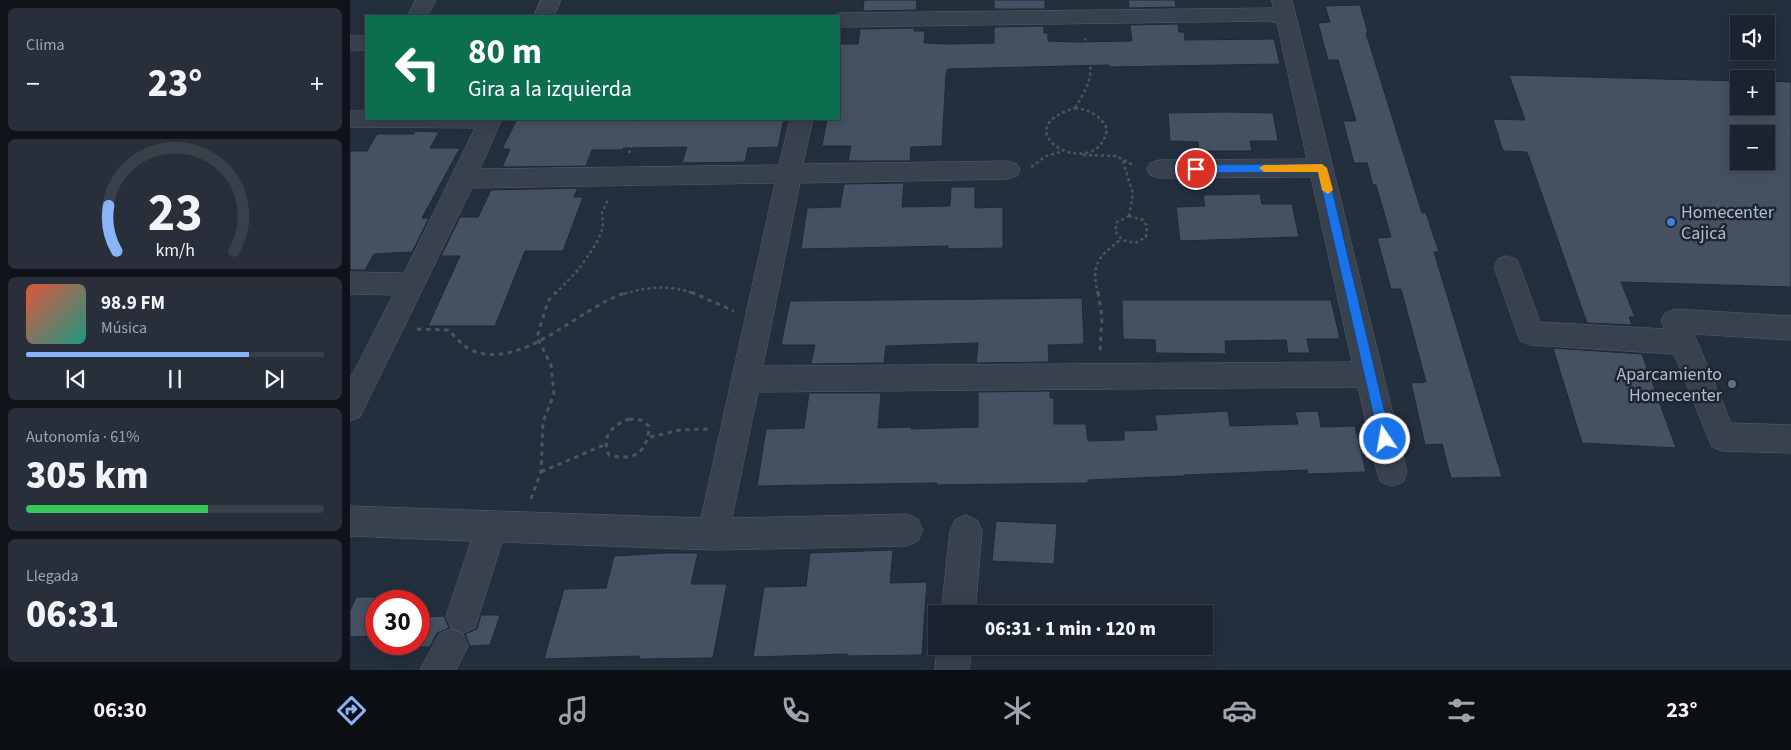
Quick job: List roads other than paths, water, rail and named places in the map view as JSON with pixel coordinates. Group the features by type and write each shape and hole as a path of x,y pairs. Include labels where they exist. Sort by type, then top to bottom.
{"street":[{"path":"418,15 426,0"},
{"path":"544,15 551,0"},
{"path":"840,20 1268,14 1283,8 1289,26 1392,472"},
{"path":"350,43 365,43"},
{"path":"350,119 365,119"},
{"path":"350,408 464,179 491,120"},
{"path":"713,534 801,120"},
{"path":"1160,170 1322,168"},
{"path":"464,179 1008,170"},
{"path":"1507,267 1530,333 1683,342"},
{"path":"350,283 411,284"},
{"path":"1791,328 1675,321 1722,437 1791,439"},
{"path":"746,380 1370,374"},
{"path":"350,521 713,534 907,530"},
{"path":"463,616 506,527"},
{"path":"959,605 966,530"},
{"path":"437,670 451,646 447,670"},
{"path":"952,670 954,655"}],"place":[{"name":"Homecenter Cajicá","path":"1671,222"},
{"name":"Aparcamiento Homecenter","path":"1732,384"}]}
